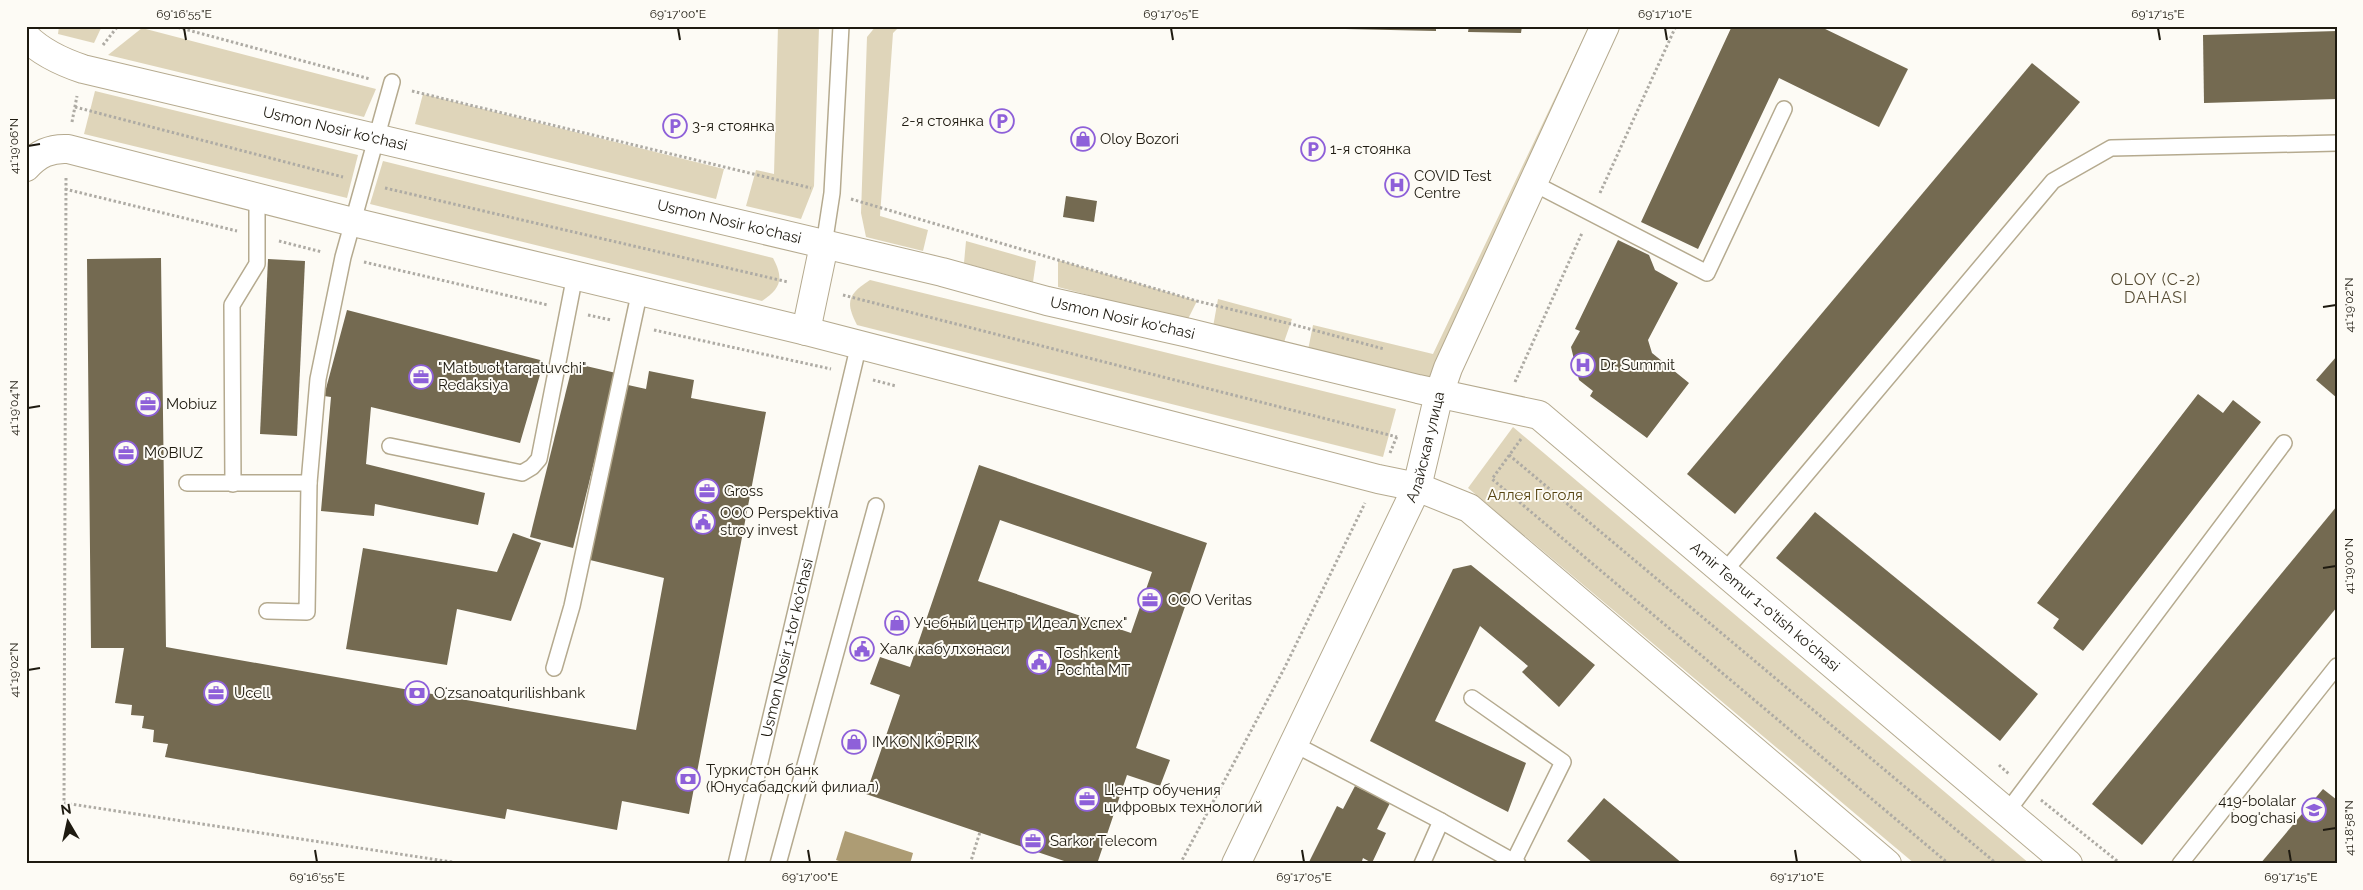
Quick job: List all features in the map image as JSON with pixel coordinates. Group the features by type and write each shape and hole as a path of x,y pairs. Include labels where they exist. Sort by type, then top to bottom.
{"street":[{"name":"Алайская улица","path":"1236,864 1418,487 1439,394 1448,368 1605,26"},
{"name":"Usmon Nosir ko'chasi","path":"26,37 43,51 66,64 942,272 1047,301 1189,333 1439,394"},
{"path":"26,168 42,153 58,148 68,149 353,222 860,344 1378,480 1418,487 1469,508 1887,864"},
{"path":"806,331 824,245"},
{"name":"Amir Temur 1-o'tish ko'chasi","path":"1439,394 1539,415 2068,864"}],"lane":[{"path":"824,245 832,193 840,26"},
{"path":"267,611 308,612 309,483 318,379 343,257 392,84"},
{"path":"1533,183 1707,273 1784,109"},
{"path":"1724,572 2053,181 2111,148 2337,143"},
{"path":"233,484 232,305 257,264 257,198"},
{"path":"390,446 522,473 532,467 539,459 575,275"},
{"path":"554,668 572,606 634,326 640,290"},
{"name":"Usmon Nosir 1-tor ko'chasi","path":"736,864 860,344"},
{"path":"2007,812 2284,443"},
{"path":"187,483 309,483"},
{"path":"778,864 876,506"},
{"path":"2180,864 2337,666"},
{"path":"1294,744 1441,820 1516,863 1563,762 1472,698"},
{"path":"1422,864 1441,820"}],"path":[{"path":"173,26 715,166 832,193 1196,301 1291,324 1393,352"},
{"path":"83,68 68,149 65,189 66,524 64,803 465,864"},
{"path":"75,107 364,183 815,288 1397,437"},
{"path":"65,189 634,326 852,374 905,388"},
{"path":"1525,434 1492,479 1949,864"},
{"path":"1509,455 1997,864"},
{"path":"1180,864 1285,667 1368,496"},
{"path":"970,864 980,832"}],"green space":[{"path":"59,26 102,26 94,43 58,34"},
{"path":"778,26 819,27 814,186 801,219 746,206 756,170 774,174"},
{"path":"876,26 900,26 893,33 880,216 928,230 923,251 866,237 861,213 867,37"},
{"path":"1589,26 1607,26 1429,380 1308,350 1313,325 1433,354"},
{"path":"142,28 376,89 364,117 108,55"},
{"path":"95,91 358,155 347,198 84,134"},
{"path":"423,94 724,169 716,199 415,124"},
{"path":"383,161 773,258 779,272 779,282 773,292 762,301 370,204"},
{"path":"966,241 1036,261 1033,282 964,263"},
{"path":"1058,260 1197,301 1187,321 1058,287"},
{"path":"870,280 1396,409 1383,457 857,325 851,310 851,299 857,290"},
{"path":"1218,299 1292,319 1283,345 1213,327"},
{"name":"Аллея Гоголя","path":"1513,427 2030,864 1915,864 1468,488"}],"shaded area":[{"path":"845,831 913,853 910,864 848,864 836,860"}],"building":[{"path":"1300,26 1436,26 1436,31 1300,28"},
{"path":"1469,26 1522,26 1521,33 1468,32"},
{"path":"1732,26 1819,26 1908,69 1879,127 1779,78 1698,249 1641,222"},
{"path":"2337,31 2337,99 2204,103 2203,35"},
{"path":"2032,63 2080,102 1735,514 1687,474"},
{"path":"1066,196 1097,201 1094,222 1063,217"},
{"path":"1618,240 1649,255 1655,270 1678,283 1648,340 1652,353 1689,383 1647,438 1590,396 1593,391 1579,380 1571,347 1580,331 1575,329"},
{"path":"161,258 166,647 636,730 664,578 590,560 628,385 646,389 649,371 694,380 691,398 766,412 689,814 622,801 617,830 507,809 505,819 165,757 168,744 153,742 154,730 142,728 144,716 131,715 132,705 115,703 124,648 91,648 87,259"},
{"path":"268,259 305,261 297,436 260,434"},
{"path":"347,310 544,361 520,443 371,407 366,464 485,493 478,525 375,504 374,516 321,511 331,397 324,396"},
{"path":"2337,356 2337,398 2316,380"},
{"path":"573,363 616,373 573,548 530,537"},
{"path":"2198,394 2223,413 2233,400 2261,422 2083,651 2053,628 2059,619 2037,603"},
{"name":"Toshkent Pochta MT","path":"979,465 1207,543 1136,748 1170,760 1160,786 1127,775 1097,864 1073,864 866,794 900,695 870,684 880,657 910,667","holes":["1000,520 1152,572 1131,633 978,581"]},
{"path":"2337,506 2337,607 2142,845 2092,804"},
{"path":"1815,512 2038,694 2000,741 1776,558"},
{"path":"513,533 541,543 511,621 457,609 447,665 346,649 363,548 497,572"},
{"path":"1471,565 1595,665 1559,707 1522,672 1528,666 1480,626 1435,721 1526,763 1508,812 1370,741 1453,569"},
{"path":"1355,786 1390,803 1377,829 1386,833 1372,863 1363,858 1361,864 1308,864 1337,806 1343,809"},
{"name":"419-bolalar bog'chasi","path":"2323,789 2337,800 2337,864 2260,864"},
{"path":"1604,798 1683,864 1594,864 1567,841"}],"place":[{"name":"2-я стоянка","path":"1002,121"},
{"name":"3-я стоянка","path":"675,126"},
{"name":"Oloy Bozori","path":"1083,139"},
{"name":"1-я стоянка","path":"1313,149"},
{"name":"COVID Test Centre","path":"1397,185"},
{"name":"Dr. Summit","path":"1583,365"},
{"name":"\"Matbuot tarqatuvchi\" Redaksiya","path":"421,377"},
{"name":"Mobiuz","path":"148,404"},
{"name":"MOBIUZ","path":"126,453"},
{"name":"Gross","path":"707,491"},
{"name":"ООО Perspektiva stroy invest","path":"703,522"},
{"name":"OOO Veritas","path":"1150,600"},
{"name":"Учебный центр \"Идеал Успех\"","path":"897,623"},
{"name":"Халк кабулхонаси","path":"862,649"},
{"name":"Toshkent Pochta MT","path":"1039,662"},
{"name":"Ucell","path":"216,693"},
{"name":"Oʻzsanoatqurilishbank","path":"417,693"},
{"name":"IMKON KÖPRIK","path":"854,742"},
{"name":"Туркистон банк (Юнусабадский филиал)","path":"688,779"},
{"name":"Центр обучения цифровых технологий","path":"1087,799"},
{"name":"419-bolalar bog'chasi","path":"2314,810"},
{"name":"Sarkor Telecom","path":"1033,841"}],"district":[{"name":"OLOY (C-2) DAHASI","path":"2156,288"}]}
